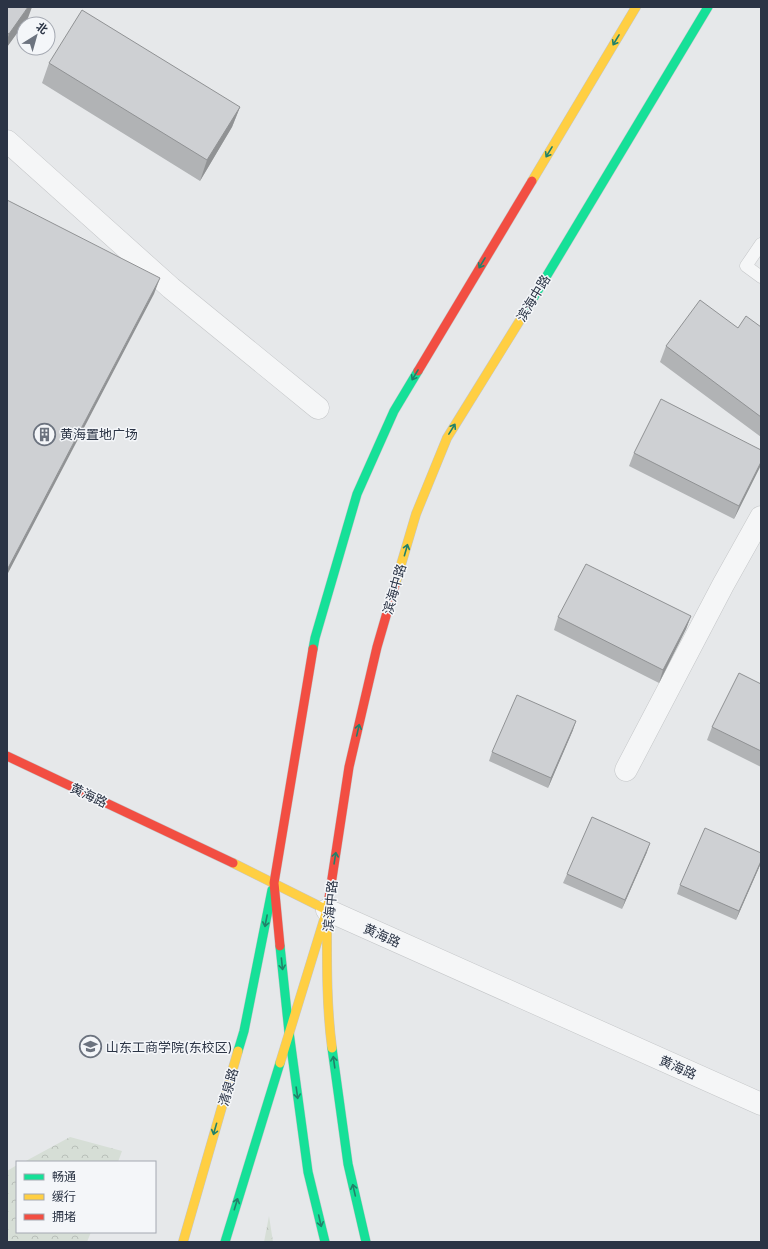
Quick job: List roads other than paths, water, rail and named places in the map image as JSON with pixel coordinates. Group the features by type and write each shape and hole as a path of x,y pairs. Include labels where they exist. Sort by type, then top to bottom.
{"main road":[{"path":"325,1242 308,1172 289,1032 274,883 315,638 357,494 394,411 636,7"},
{"name":"滨海中路","path":"366,1242 348,1164 329,1026 327,987 327,910 349,767 377,647 416,514 447,438 508,340 708,7"},
{"name":"黄海路","path":"7,756 240,866 327,910"},
{"name":"清泉路","path":"183,1242 244,1030 274,883"},
{"path":"225,1242 327,910"}],"street":[{"path":"7,142 171,288 318,408"},
{"path":"626,770 723,585 761,517"},
{"name":"黄海路","path":"327,910 761,1104"}],"lane":[{"path":"761,244 746,266 761,277"}],"place":[{"name":"黄海置地广场","path":"44,434"},
{"name":"山东工商学院(东校区)","path":"90,1047"}]}
